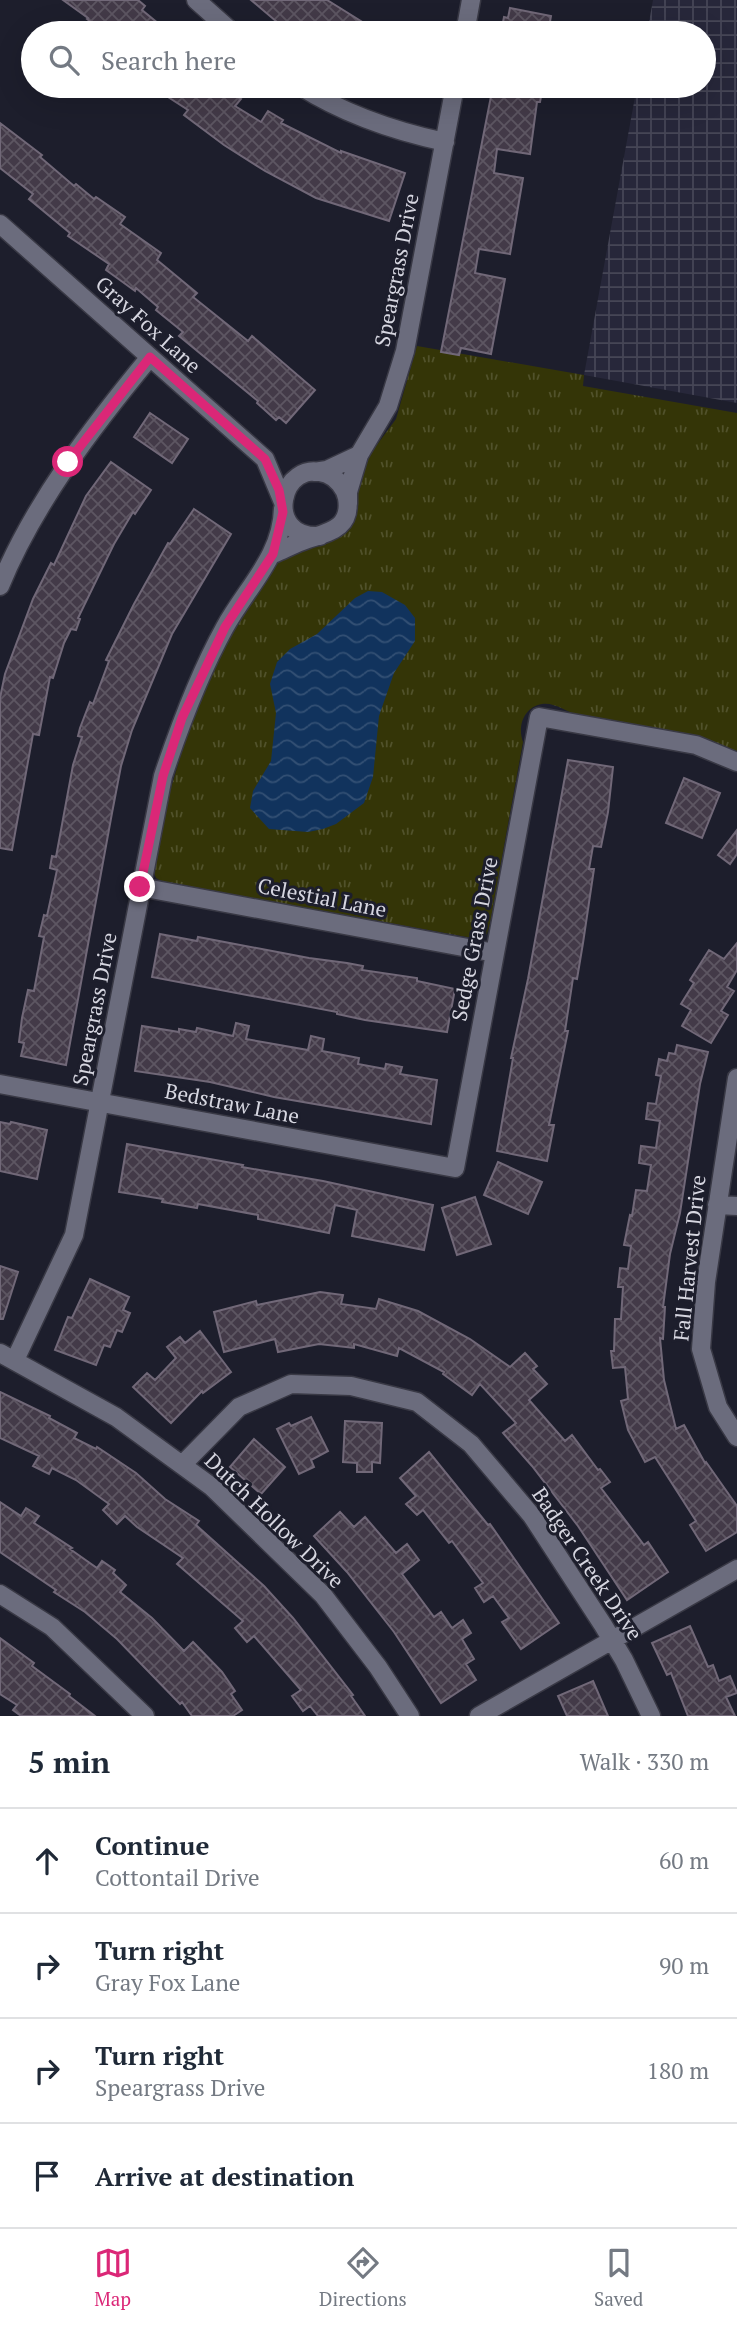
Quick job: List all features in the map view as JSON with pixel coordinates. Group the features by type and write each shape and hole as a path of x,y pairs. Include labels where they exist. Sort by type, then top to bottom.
{"street":[{"path":"196,0 220,21"},
{"path":"467,21 471,0"},
{"path":"323,98 361,118 444,142"},
{"name":"Speargrass Drive","path":"348,504 348,492 359,455 375,431 397,384 453,98"},
{"name":"Gray Fox Lane","path":"0,224 265,459 309,473"},
{"path":"0,586 8,566 68,462 150,357"},
{"path":"320,536 306,536 286,519 283,505 288,487 296,479 309,473 327,470 359,455"},
{"name":"Gray Fox Lane","path":"265,459 283,505"},
{"path":"273,554 333,532 346,515 346,493 336,480 327,474 309,473"},
{"name":"Speargrass Drive","path":"7,1356 74,1235 163,776 182,718 225,627 273,554 282,522 283,505"},
{"name":"Sedge Grass Drive","path":"455,1168 539,717 696,746 737,762"},
{"name":"Celestial Lane","path":"140,887 495,953"},
{"name":"Fall Harvest Drive","path":"737,1078 706,1282 701,1349 719,1407 737,1437"},
{"name":"Bedstraw Lane","path":"0,1084 455,1168"},
{"path":"717,1205 737,1206"},
{"name":"Dutch Hollow Drive","path":"7,1356 116,1417 212,1487 323,1595 378,1667 410,1716"},
{"name":"Badger Creek Drive","path":"182,1465 239,1407 291,1384 351,1386 417,1402 471,1444 532,1516 575,1578 612,1640 652,1716"},
{"path":"479,1716 737,1569"},
{"path":"0,1594 52,1627 145,1716"}],"shaded area":[{"path":"653,0 737,0 737,403 584,375 635,98 716,98 716,21 649,21"}],"green space":[{"path":"417,346 584,375 583,386 737,413 737,752 678,735 578,715 551,704 542,704 531,709 526,713 522,724 523,742 490,923 487,934 478,939 163,882 156,878 151,866 167,801 197,702 233,630 272,567 291,550 326,540 368,457 396,419"}],"water":[{"path":"368,591 382,592 405,605 415,618 415,641 394,673 379,716 373,777 364,803 336,824 323,829 308,832 269,829 250,808 253,791 271,761 276,713 270,684 277,662 290,649 317,634 355,598"}],"building":[{"path":"63,0 138,0 145,6 142,10 155,21 90,21"},
{"path":"251,0 327,0 361,21 276,21"},
{"path":"510,8 551,16 550,21 503,21 504,17 508,18"},
{"path":"170,98 240,98 235,106 261,122 268,111 283,120 281,123 341,153 405,173 389,221 316,198 265,171 184,115 188,110"},
{"path":"491,98 541,98 540,102 537,102 530,154 497,149 494,173 523,178 510,254 479,249 475,273 505,279 491,354 461,348 459,355 441,352"},
{"path":"0,123 42,155 40,157 74,186 76,184 94,199 96,197 125,217 120,224 161,253 157,260 197,293 193,297 248,341 252,336 315,390 286,423 279,417 276,420 257,403 258,401 179,336 183,332 156,310 158,307 136,288 135,291 106,270 109,264 68,236 70,233 29,199 33,194 0,168"},
{"path":"150,413 188,439 172,463 134,437"},
{"path":"111,462 151,490 135,514 133,512 114,544 78,618 80,619 76,630 71,629 64,643 53,678 50,677 39,735 33,734 12,850 0,848 0,698 5,674 33,599 51,563 54,565 86,496"},
{"path":"194,509 231,534 172,634 132,730 121,766 66,1065 21,1056 24,1043 19,1042 22,1018 28,990 34,991 44,937 39,936 44,915 47,916 57,870 50,868 52,856 56,857 73,765 82,737 78,736 80,728 90,702 93,704 109,661 106,660 134,604 168,543 170,544"},
{"path":"568,760 613,767 601,847 593,846 589,869 594,869 577,979 573,978 565,1031 568,1031 549,1125 554,1125 547,1161 497,1151 511,1058"},
{"path":"684,778 720,793 702,838 666,823"},
{"path":"737,830 737,854 730,864 718,855"},
{"path":"160,934 197,941 198,937 347,963 363,966 362,970 417,978 417,981 455,989 447,1032 365,1020 337,1012 152,977"},
{"path":"737,943 737,970 727,987 734,991 721,1011 728,1015 711,1043 682,1026 691,1010 681,1004 694,983 690,980 709,950 724,959"},
{"path":"236,1023 249,1026 246,1039 308,1050 311,1036 324,1039 322,1051 359,1058 358,1064 385,1069 386,1064 402,1067 400,1074 437,1080 431,1124 274,1097 210,1082 135,1071 142,1026 179,1032 179,1029 196,1032 197,1028 233,1036"},
{"path":"677,1045 708,1052 700,1084 680,1213 670,1254 663,1307 663,1339 660,1338 664,1380 676,1429 684,1425 705,1463 737,1506 737,1532 706,1551 690,1525 696,1521 655,1457 645,1462 628,1430 621,1401 628,1399 625,1367 613,1368 611,1351 614,1351 615,1319 621,1319 623,1287 618,1287 620,1268 628,1269 631,1246 624,1245 630,1215 632,1216 636,1190 647,1191 651,1165 639,1163 641,1146 656,1148 660,1121 646,1119 648,1103 656,1104 661,1076 656,1075 659,1059 667,1061 669,1053 675,1054"},
{"path":"0,1122 47,1130 37,1179 0,1171"},
{"path":"127,1144 433,1205 424,1250 352,1236 357,1210 335,1205 329,1233 258,1219 258,1215 198,1204 197,1208 119,1192"},
{"path":"498,1162 542,1182 528,1214 484,1195"},
{"path":"475,1197 491,1244 457,1255 442,1208"},
{"path":"0,1266 18,1272 3,1319 0,1319"},
{"path":"90,1279 129,1297 123,1310 130,1313 122,1332 117,1330 110,1347 104,1345 96,1365 55,1350 68,1317 72,1318"},
{"path":"320,1292 343,1295 341,1304 376,1309 379,1299 418,1311 470,1339 510,1367 525,1353 537,1366 533,1369 547,1384 529,1400 565,1441 572,1435 598,1470 600,1469 610,1482 601,1488 644,1545 648,1542 668,1572 627,1600 578,1526 503,1433 516,1423 480,1384 472,1395 443,1374 444,1372 399,1348 397,1356 354,1344 354,1348 319,1344 278,1352 275,1339 224,1352 214,1312 256,1301 257,1305"},
{"path":"200,1331 231,1372 203,1393 202,1391 171,1423 133,1387 147,1373 155,1380 176,1358 167,1347 180,1337 185,1343"},
{"path":"0,1392 50,1416 49,1418 77,1433 74,1438 96,1449 97,1447 136,1473 165,1499 199,1521 196,1525 264,1586 293,1618 353,1695 351,1696 365,1716 318,1716 310,1706 303,1711 292,1696 301,1690 254,1636 247,1642 235,1628 243,1621 177,1564 183,1558 125,1516 117,1524 103,1510 109,1504 76,1480 52,1468 49,1474 33,1466 39,1456 0,1438"},
{"path":"311,1417 328,1451 311,1460 314,1467 299,1474 277,1429"},
{"path":"345,1421 382,1423 380,1463 372,1462 372,1472 357,1472 357,1463 343,1462"},
{"path":"254,1439 285,1467 261,1494 230,1467"},
{"path":"429,1452 488,1525 490,1524 559,1623 521,1649 502,1622 509,1618 493,1596 484,1602 475,1588 483,1583 452,1541 449,1543 423,1510 417,1515 406,1504 416,1496 400,1478"},
{"path":"0,1502 21,1516 26,1508 39,1516 34,1523 97,1568 102,1561 115,1570 113,1573 126,1585 120,1592 152,1618 184,1651 193,1642 222,1672 235,1691 231,1694 242,1710 233,1716 192,1716 182,1702 180,1704 117,1639 85,1612 54,1592 56,1590 0,1552"},
{"path":"340,1512 354,1527 365,1517 396,1553 407,1544 419,1560 402,1574 434,1617 441,1612 452,1628 463,1620 471,1633 462,1639 474,1659 466,1664 476,1680 441,1703 394,1632 347,1572 314,1536"},
{"path":"690,1626 708,1667 713,1665 719,1681 730,1676 737,1693 726,1697 735,1716 688,1716 671,1673 667,1675 652,1643"},
{"path":"0,1638 34,1663 32,1666 95,1716 21,1716 13,1710 17,1705 0,1694"},
{"path":"593,1681 608,1716 567,1716 558,1696"}],"route":[{"path":"68,462 150,357 265,459 283,502 282,522 273,554 225,627 182,718 163,776 140,887"}]}
